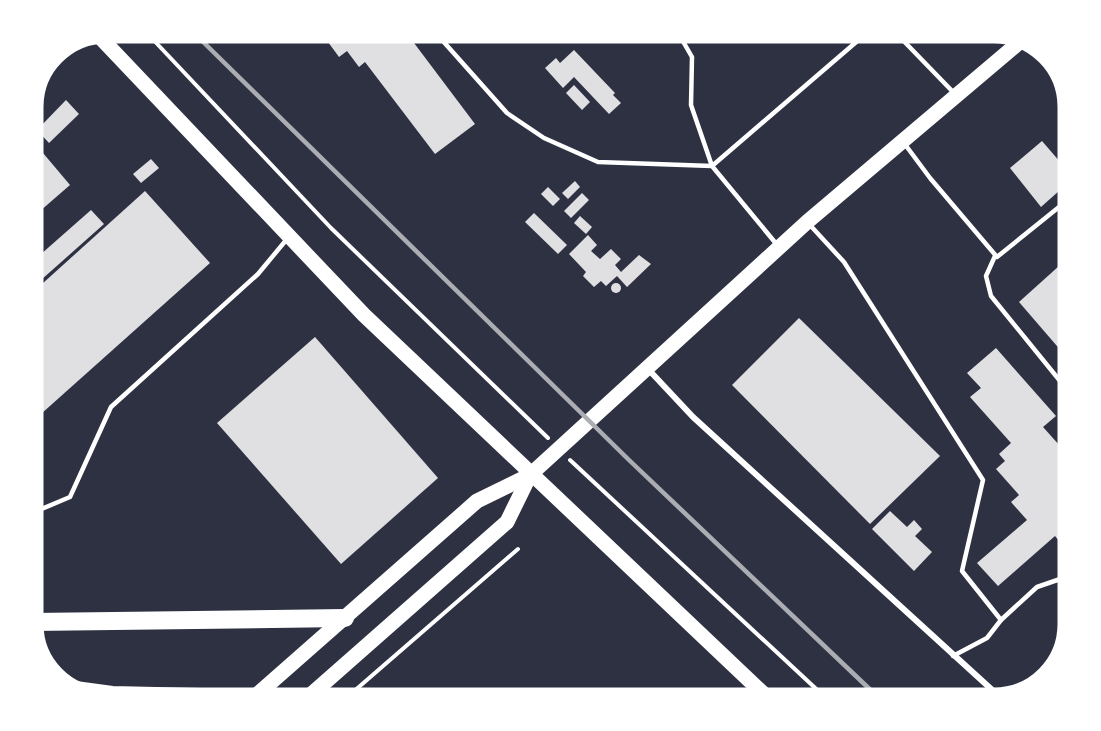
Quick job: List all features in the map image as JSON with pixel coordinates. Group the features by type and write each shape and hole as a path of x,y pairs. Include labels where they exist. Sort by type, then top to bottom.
{"highway":[{"path":"42,622 345,618"}],"main road":[{"path":"105,42 364,315 530,475 758,689"},
{"path":"263,689 477,501 530,475 807,222 1015,46"},
{"path":"317,689 507,522 530,475"}],"street":[{"path":"646,367 693,417 990,689"}],"lane":[{"path":"443,42 507,113 544,138 598,162 712,166 857,42"},
{"path":"683,42 692,57 691,105 712,166 780,248"},
{"path":"904,42 957,96"},
{"path":"903,142 995,256"},
{"path":"995,256 997,257 1059,207"},
{"path":"807,222 844,261 983,480 962,571 1001,620"},
{"path":"42,509 70,497 111,407 258,274 289,237"},
{"path":"995,256 986,276 991,296 1059,379"},
{"path":"953,656 987,638 1001,620 1037,587 1059,580"}],"path":[{"path":"155,42 331,228 558,449 816,689"},
{"path":"357,689 518,549"}],"building":[{"path":"328,42 413,42 475,124 435,154 365,62 359,67 347,51 339,57"},
{"path":"574,50 615,93 613,95 621,103 609,114 574,77 563,88 545,68 556,58 560,63"},
{"path":"574,85 590,102 582,110 566,93"},
{"path":"66,100 79,114 49,143 42,135 42,125"},
{"path":"1042,141 1059,161 1059,191 1041,207 1010,168"},
{"path":"42,154 70,185 42,209"},
{"path":"151,159 159,168 141,183 133,174"},
{"path":"575,181 580,187 568,199 562,193"},
{"path":"548,187 560,199 553,206 541,194"},
{"path":"145,191 210,263 42,413 42,284"},
{"path":"582,193 589,200 571,218 564,211"},
{"path":"91,210 104,224 42,279 42,253"},
{"path":"534,213 567,245 558,254 525,222"},
{"path":"580,216 592,227 586,234 574,223"},
{"path":"588,235 597,245 591,251 600,259 611,249 621,259 615,265 621,272 639,255 651,264 627,287 617,276 606,286 601,281 594,287 583,276 586,272 569,254"},
{"path":"1059,266 1059,348 1019,302"},
{"path":"616,283 620,284 620,292 616,293 612,292 611,288 612,284"},
{"path":"799,318 940,456 870,524 732,385"},
{"path":"315,337 438,478 341,564 217,423"},
{"path":"996,348 1056,416 1043,427 1059,445 1059,541 1055,536 998,586 977,563 1027,520 1011,502 1019,495 996,469 1005,461 999,454 1011,443 970,397 981,388 967,373"},
{"path":"890,511 907,527 914,520 922,529 915,536 932,552 914,571 872,529"}],"railway":[{"path":"203,42 629,460 869,689"}]}
